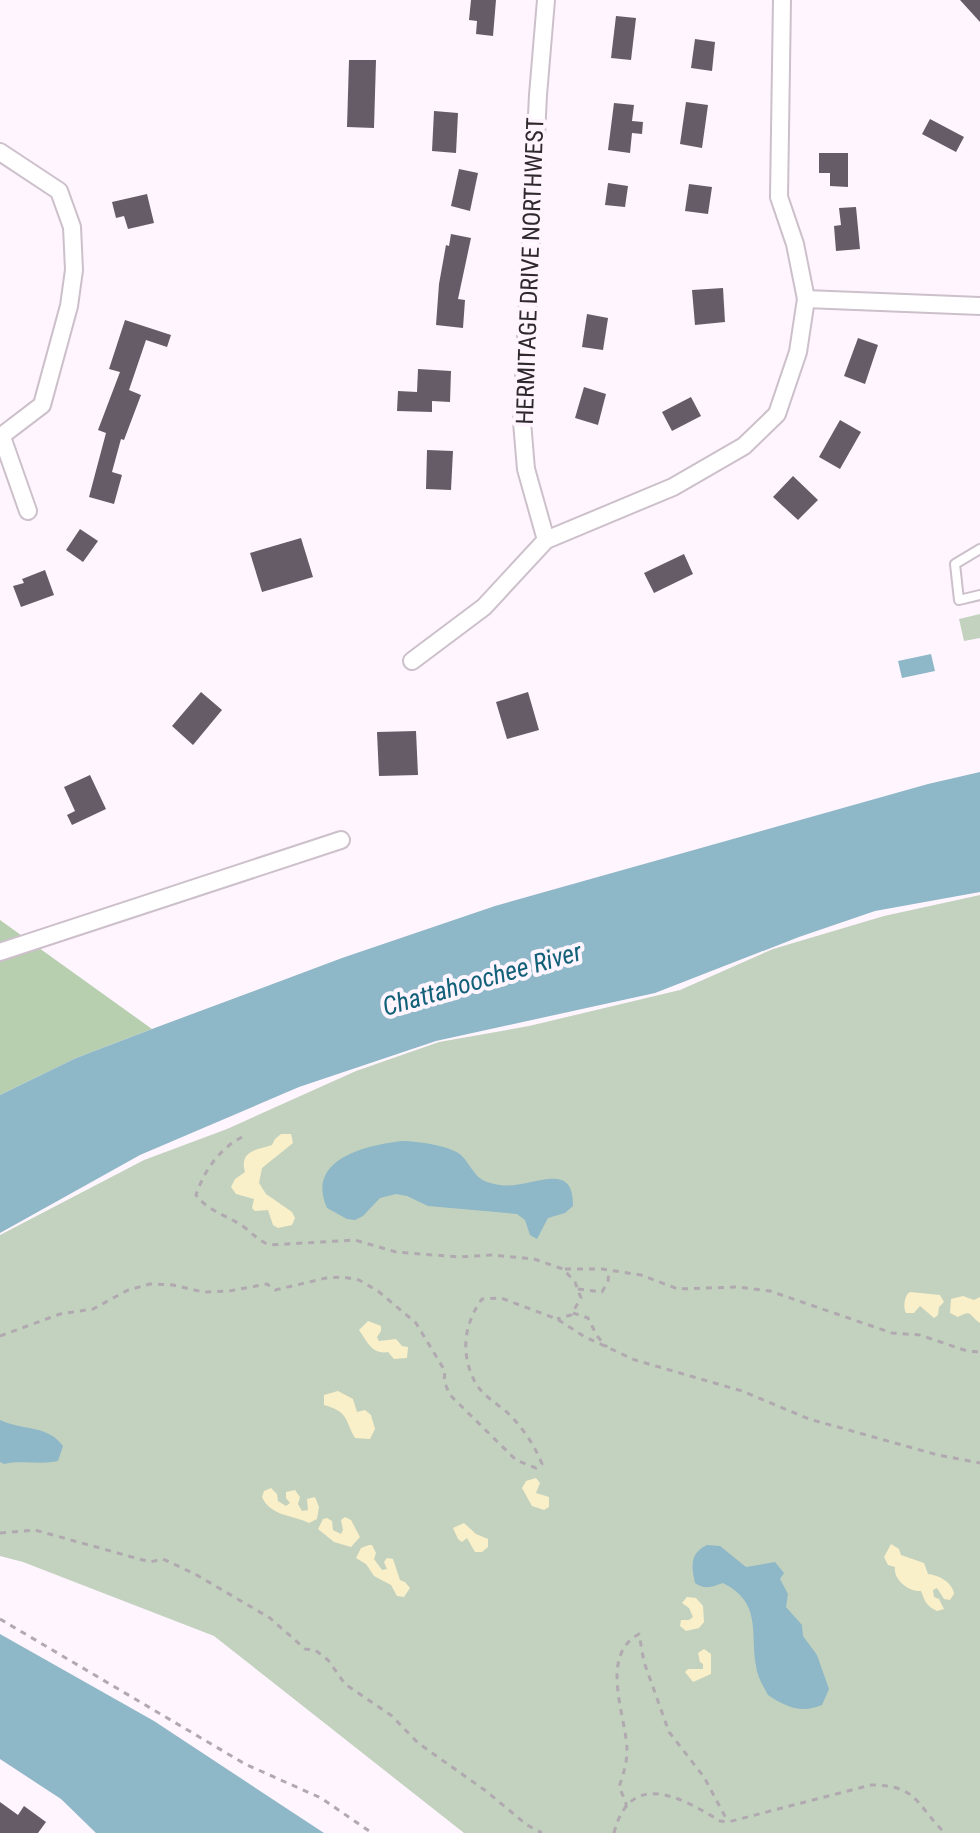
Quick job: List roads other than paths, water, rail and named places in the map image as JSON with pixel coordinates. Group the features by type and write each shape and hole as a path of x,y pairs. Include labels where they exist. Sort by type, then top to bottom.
{"street":[{"name":"HERMITAGE DRIVE NORTHWEST","path":"546,0 538,95 522,422 526,469 546,540"},
{"path":"412,661 484,607 546,540 673,487 744,446 777,414 798,352 806,299 795,244 779,197 782,0"},
{"path":"0,152 59,191 72,227 74,270 69,306 42,405 1,437 28,511"},
{"path":"806,299 980,306"},
{"path":"0,952 341,840"}],"lane":[{"path":"980,549 955,564 959,600 980,595"}],"water":[{"path":"931,654 935,671 902,678 898,661"},
{"name":"Chattahoochee River","path":"980,772 980,892 875,911 655,993 436,1041 299,1087 140,1155 0,1233 0,1095 76,1058 342,958 495,906"},
{"path":"402,1141 451,1149 462,1156 485,1181 500,1185 558,1179 566,1183 571,1191 573,1206 565,1213 548,1218 537,1239 530,1235 525,1220 517,1214 428,1206 396,1194 380,1198 355,1220 327,1208 322,1191 325,1177 332,1166 357,1151"},
{"path":"0,1420 50,1434 63,1446 58,1461 0,1462"},
{"path":"707,1545 720,1546 746,1567 775,1562 784,1573 780,1579 788,1594 786,1607 802,1625 803,1636 817,1655 829,1689 822,1705 794,1708 768,1695 757,1670 752,1619 744,1599 723,1583 705,1587 695,1583 693,1561 697,1552"},
{"path":"0,1634 154,1721 324,1833 96,1833 61,1799 0,1759"}]}
